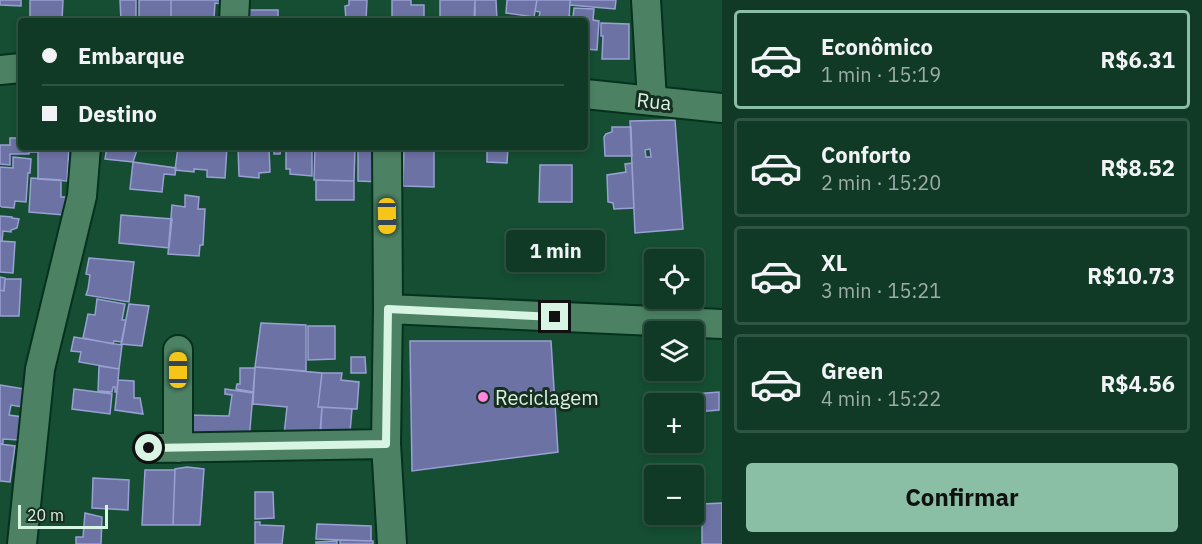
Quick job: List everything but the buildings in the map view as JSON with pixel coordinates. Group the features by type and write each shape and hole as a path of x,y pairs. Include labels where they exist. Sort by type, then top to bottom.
{"street":[{"path":"234,18 235,0"},
{"path":"646,0 652,100"},
{"path":"0,70 18,68"},
{"name":"Rua","path":"588,94 722,108"},
{"path":"22,544 40,369 82,196 86,150"},
{"path":"387,150 386,444 392,544"},
{"path":"388,309 722,324"},
{"path":"178,350 178,448"},
{"path":"149,448 386,444"}],"place":[{"name":"Reciclagem","path":"483,397"}],"route":[{"path":"149,448 386,444 388,309 555,317"}]}
